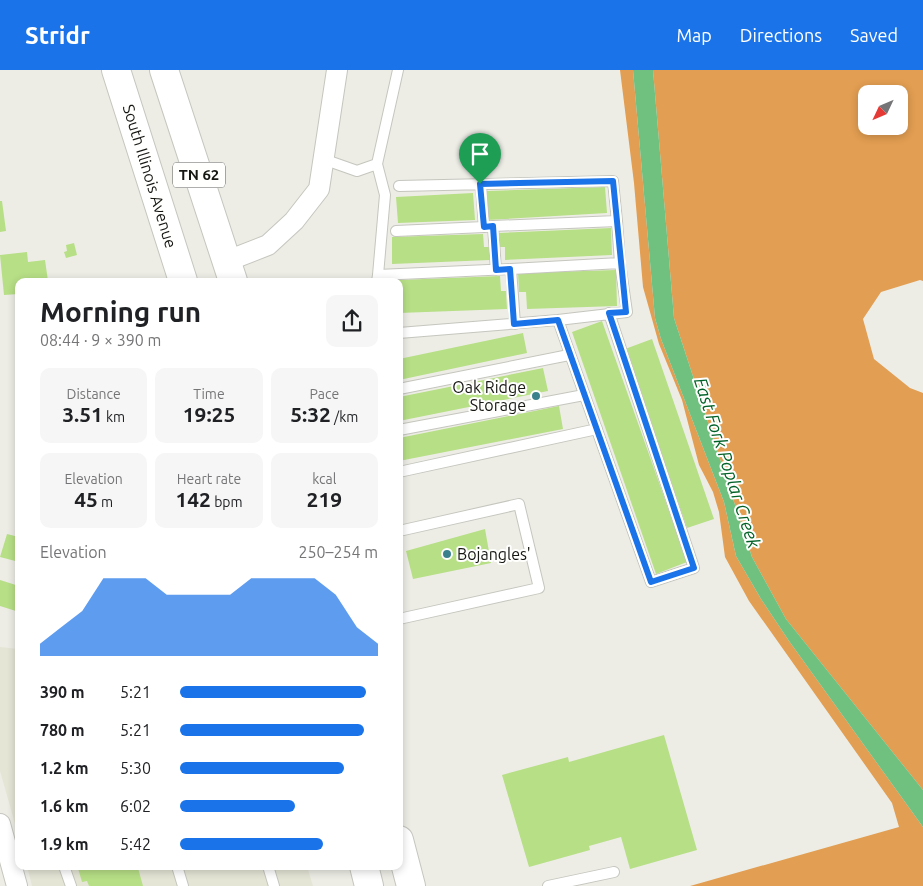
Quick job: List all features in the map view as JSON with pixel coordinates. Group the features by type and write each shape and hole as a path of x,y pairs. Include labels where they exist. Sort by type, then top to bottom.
{"highway":[{"name":"South Illinois Avenue","path":"116,70 182,278"},
{"name":"TN 62","path":"164,70 230,271"},
{"path":"403,854 412,886"},
{"path":"365,870 369,886"}],"street":[{"path":"230,271 268,245 294,220 319,189 337,70"},
{"path":"0,824 17,886"}],"lane":[{"path":"398,70 377,164 385,195 377,278 620,262"},
{"path":"323,159 357,171 377,164"},
{"path":"399,186 613,181 626,312 403,334"},
{"path":"480,184 496,270"},
{"path":"396,231 617,221"},
{"path":"510,269 514,324"},
{"path":"558,320 651,582 694,568 609,313"},
{"path":"403,388 570,355"},
{"path":"403,429 584,394"},
{"path":"403,471 597,429"},
{"path":"403,530 519,504 538,588 403,618"},
{"path":"65,870 71,886"},
{"path":"178,870 183,886"},
{"path":"269,870 274,886"},
{"path":"548,886 614,872"}],"shaded area":[{"path":"620,70 633,70 655,318 661,339 724,502 736,556 761,599 789,641 923,827 923,886 690,886 899,827 892,803 749,601 725,557 719,512 713,492 699,465 682,400 659,344 643,287 634,183"},
{"name":"East Fork Poplar Creek","path":"633,70 653,70 674,318 752,557 786,619 923,790 923,827 789,641 761,599 736,556 724,502 661,339 655,318"},
{"path":"653,70 923,70 923,281 920,280 881,292 863,319 874,359 910,388 923,393 923,790 786,619 752,557 674,318"},
{"path":"0,647 15,649 15,824 0,771"},
{"path":"28,870 308,870 313,886 32,886"}],"building":[{"path":"605,187 607,213 487,220 487,191"},
{"path":"473,193 475,220 398,223 396,197"},
{"path":"0,201 2,201 6,231 0,232"},
{"path":"611,228 612,255 505,260 505,247 500,247 499,233"},
{"path":"483,234 484,247 489,247 490,260 392,264 392,237"},
{"path":"74,243 77,255 66,258 64,252 67,251 66,245"},
{"path":"27,252 28,262 45,260 48,278 15,278 15,294 4,295 0,255"},
{"path":"616,270 617,306 527,309 526,292 519,292 518,273"},
{"path":"500,276 501,291 506,291 507,309 403,313 403,280"},
{"path":"602,321 687,562 656,574 572,332"},
{"path":"523,333 527,353 403,379 403,358"},
{"path":"652,339 714,519 687,528 625,349"},
{"path":"543,368 548,391 403,420 403,396"},
{"path":"559,406 563,429 403,460 403,437"},
{"path":"485,529 491,563 413,579 406,551"},
{"path":"7,534 15,536 15,561 0,557"},
{"path":"0,580 15,585 15,611 0,606"},
{"path":"664,735 697,850 630,869 621,837 589,846 590,850 529,867 502,775 568,757 569,762"},
{"path":"79,870 139,870 143,886 89,886 87,881 82,882"}],"place":[{"name":"Oak Ridge Storage","path":"536,396"},
{"name":"Bojangles'","path":"447,554"}],"route":[{"path":"613,181 626,312 609,313 694,568 651,582 558,320 514,324 510,269 496,270 493,226 484,227 480,184 613,181"}]}
